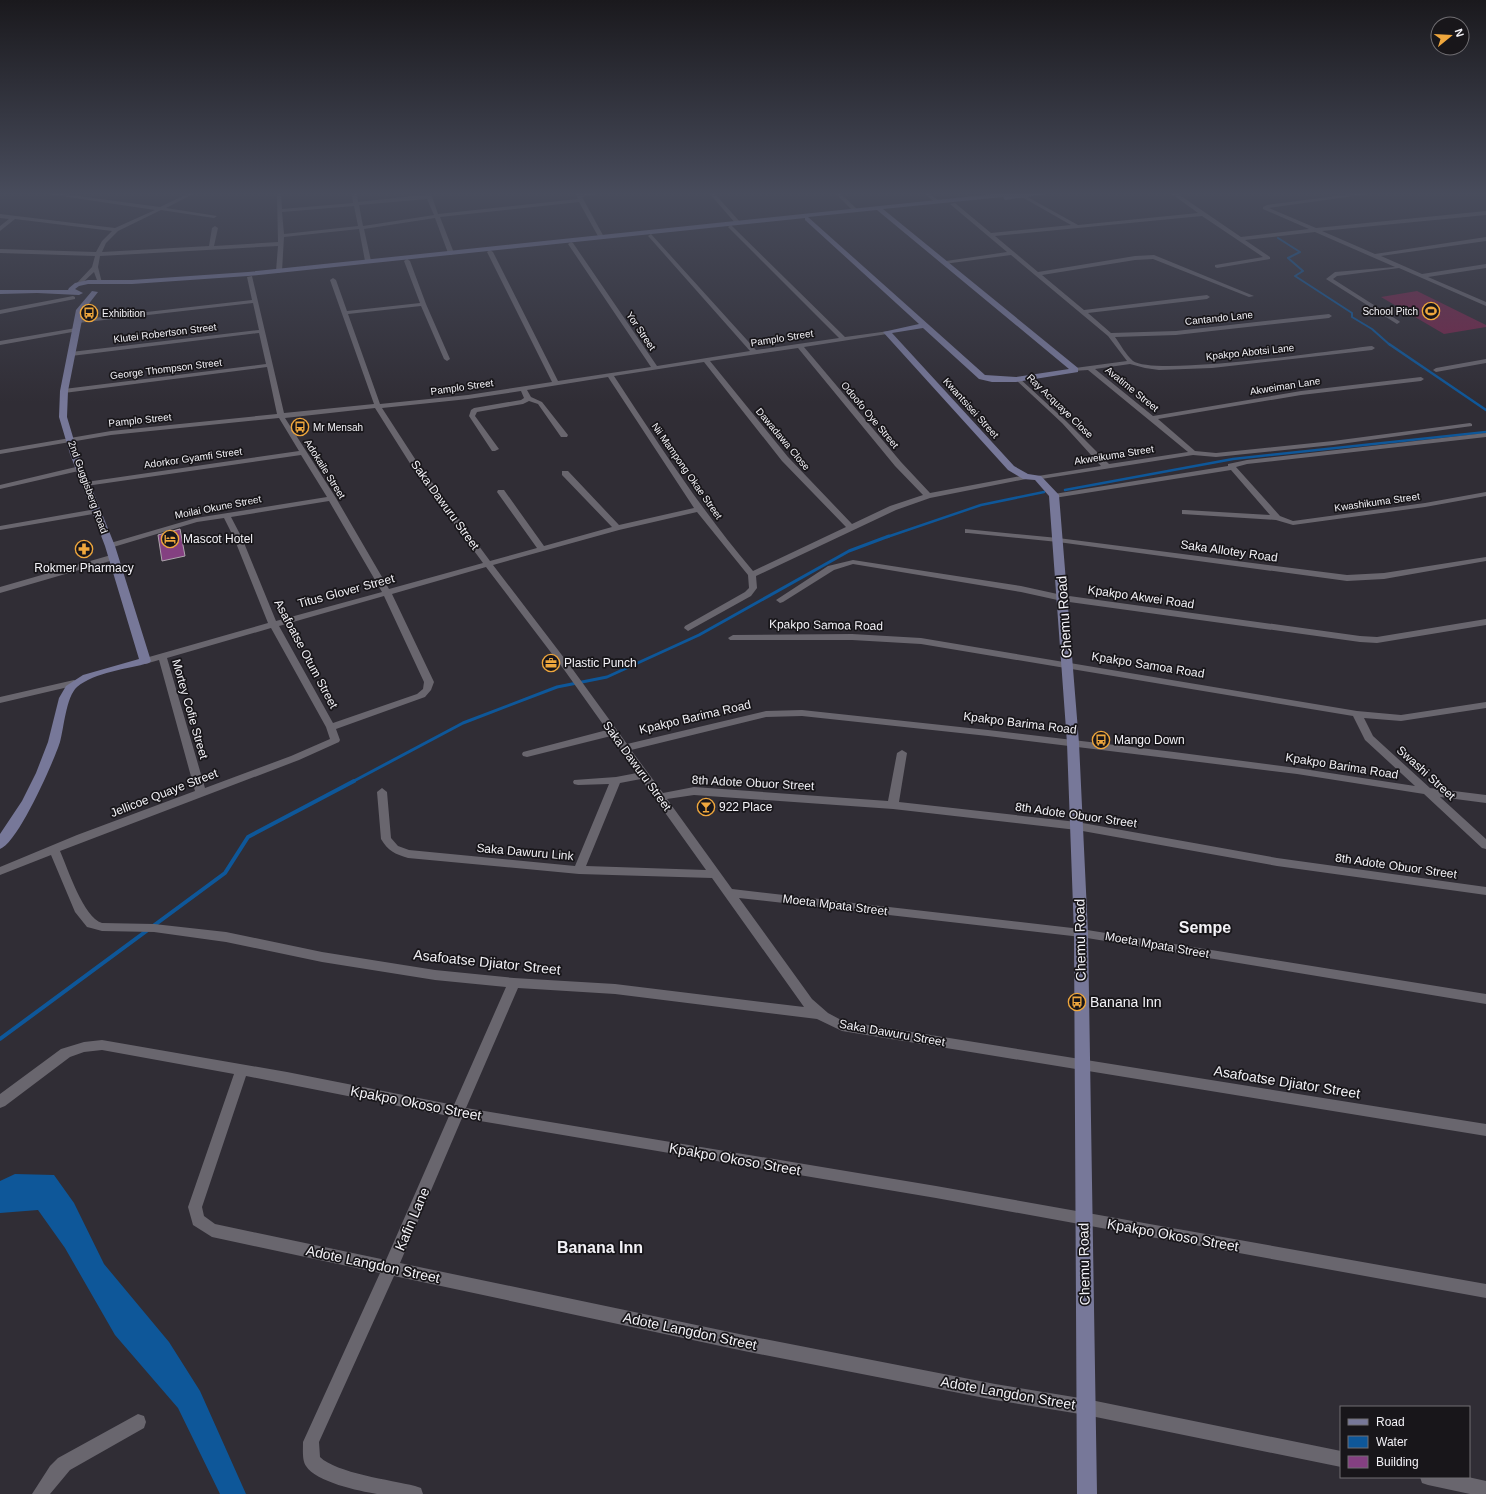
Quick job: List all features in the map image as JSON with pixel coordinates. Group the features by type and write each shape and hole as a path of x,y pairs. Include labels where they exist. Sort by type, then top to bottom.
{"main road":[{"path":"0,292 57,291 76,299 102,289 344,264"},
{"path":"21,291 78,284 102,289 250,277 380,264"},
{"path":"857,264 982,377 994,380 1018,379 1075,370"},
{"path":"947,264 1075,370"},
{"path":"76,299 72,288 78,284"},
{"name":"2nd Guggisberg Road","path":"102,289 76,299 78,321 70,354 64,391 63,416 80,468 114,557 145,661"},
{"name":"Pamplo Street","path":"887,332 925,325"},
{"name":"Kwantsisei Street","path":"887,332 1011,468 1026,477 1038,478"},
{"path":"1038,478 1054,495"},
{"name":"Chemu Road","path":"1054,495 1073,743 1081,932 1087,1494"},
{"name":"Titus Glover Street","path":"74,683 79,680 145,661"},
{"path":"0,844 33,795 40,781 55,738 67,694 74,683"}],"street":[{"path":"96,264 95,268 102,289"},
{"path":"279,264 279,271"},
{"path":"408,264 423,304 447,358"},
{"path":"496,264 556,384"},
{"name":"Yor Street","path":"584,264 655,368"},
{"path":"676,264 754,352"},
{"path":"769,264 844,339"},
{"name":"Avatime Street","path":"1025,264 1110,335 1131,362 1090,368"},
{"path":"1038,274 1100,264"},
{"path":"1171,264 1251,296"},
{"path":"1217,266 1232,264"},
{"path":"1390,264 1486,304"},
{"path":"1421,276 1486,266"},
{"path":"78,284 95,268"},
{"path":"1397,322 1329,279 1335,274 1399,268"},
{"name":"Adokaile Street","path":"250,277 281,416 332,498 387,593 429,687 426,693 420,696 331,727"},
{"name":"Saka Dawuru Street","path":"333,280 378,407 414,463 488,564 527,613 808,1003 818,1014 828,1021 842,1026 1082,1065"},
{"path":"1083,312 1207,297"},
{"path":"0,312 76,299"},
{"path":"78,321 255,301"},
{"path":"344,313 423,304"},
{"name":"Cantando Lane","path":"1110,335 1176,333 1329,316"},
{"path":"0,343 76,330"},
{"name":"Klutei Robertson Street","path":"70,354 262,331"},
{"name":"Pamplo Street","path":"0,452 111,432 378,407 523,389 887,332"},
{"name":"Odoofo Oye Street","path":"800,346 894,459 928,496"},
{"name":"Kpakpo Abotsi Lane","path":"1131,362 1140,366 1152,367 1207,366 1372,348"},
{"name":"Dawadawa Close","path":"706,360 785,459 850,527"},
{"path":"1436,370 1486,361"},
{"name":"George Thompson Street","path":"64,391 270,365"},
{"path":"1075,370 1090,368"},
{"name":"Avatime Street","path":"1090,368 1153,418 1193,453"},
{"name":"Nii Mampong Okae Street","path":"610,376 672,471 699,509 752,575"},
{"name":"Akweiman Lane","path":"1153,418 1282,396 1421,378"},
{"name":"Ray Acquaye Close","path":"1018,379 1064,422 1106,466"},
{"path":"523,389 528,398 540,403 564,435"},
{"path":"495,449 472,416 474,410 524,402 528,398"},
{"name":"Akweikuma Street","path":"1038,478 1193,453 1216,455 1333,443 1470,424"},
{"path":"1054,495 1231,468 1232,465 1247,462 1486,435"},
{"name":"Adorkor Gyamfi Street","path":"86,484 304,452"},
{"path":"0,487 80,468"},
{"path":"1231,468 1245,480 1275,516"},
{"path":"565,473 617,528"},
{"path":"688,628 748,594 752,588 752,575 850,527 893,508 928,496 1026,477"},
{"path":"501,492 542,549"},
{"name":"Kwashikuma Street","path":"1185,512 1275,516 1293,523 1300,523 1425,505 1486,494"},
{"name":"Moilai Okune Street","path":"110,546 184,523 226,514 332,498"},
{"name":"Titus Glover Street","path":"145,661 617,528 699,509"},
{"path":"0,528 96,510"},
{"name":"Asafoatse Otum Street","path":"226,514 238,538 274,624 336,738"},
{"name":"Saka Allotey Road","path":"968,531 1058,540 1348,578 1384,576 1486,559"},
{"path":"0,590 114,557"},
{"name":"Kpakpo Akwei Road","path":"780,600 838,564 853,562 1013,588 1062,598 1368,640 1418,634 1486,622"},
{"name":"Kpakpo Samoa Road","path":"733,638 852,637 921,642 1357,714 1401,718 1486,706"},
{"name":"Mortey Cofie Street","path":"162,656 201,793"},
{"name":"Titus Glover Street","path":"0,700 74,683"},
{"name":"Kpakpo Barima Road","path":"625,748 755,716 782,712 934,726 1073,743 1320,774 1429,793 1486,799"},
{"name":"Swashi Street","path":"1357,714 1369,738 1486,845"},
{"path":"527,754 613,732"},
{"name":"Jellicoe Quaye Street","path":"0,871 54,849 295,758 334,741 336,738"},
{"path":"893,805 902,753"},
{"path":"578,782 616,780 643,775"},
{"path":"579,870 616,780"},
{"name":"8th Adote Obuor Street","path":"660,797 694,791 893,805 1076,826 1277,862 1486,891"},
{"name":"Saka Dawuru Link","path":"382,792 386,839 394,850 408,854 579,870 716,874"},
{"name":"Asafoatse Djiator Street","path":"54,849 81,912 91,924 102,927 154,928 226,937 362,964 435,975 514,983 616,989 818,1014"},
{"name":"Moeta Mpata Street","path":"730,893 1081,932 1486,999"},
{"name":"Kafin Lane","path":"415,1494 348,1479 321,1470 312,1461 311,1442 390,1268 514,983"},
{"name":"Kpakpo Okoso Street","path":"0,1102 66,1053 84,1047 102,1045 242,1070 458,1112 1084,1219 1486,1291"},
{"name":"Asafoatse Djiator Street","path":"1082,1065 1486,1130"},
{"name":"Adote Langdon Street","path":"242,1070 195,1207 198,1220 212,1230 744,1343 995,1392 1086,1407 1340,1459"},
{"path":"40,1494 56,1472 64,1464 138,1422"},
{"path":"1433,1478 1486,1489"}],"shaded area":[{"name":"School Pitch","path":"1417,291 1486,325 1486,327 1444,334 1381,297"}],"water":[{"path":"15,1174 54,1175 74,1203 104,1264 169,1342 200,1391 246,1494 220,1494 178,1408 115,1335 65,1248 38,1210 0,1213 0,1181"}],"building":[{"name":"Mascot Hotel","path":"180,529 185,556 162,561 158,535"}],"waterway":[{"path":"1295,264 1303,271 1295,276 1352,313 1352,317 1372,329 1390,345"},
{"path":"1389,344 1486,410"},
{"path":"1065,490 1233,459 1486,432"},
{"path":"887,537 981,505 1044,492"},
{"path":"352,782 463,723 557,687 607,677 699,635 849,551 889,536"},
{"path":"0,1039 225,873 248,837 354,781"}],"place":[{"name":"School Pitch","path":"1431,311"},
{"name":"Exhibition","path":"89,313"},
{"name":"Mr Mensah","path":"300,427"},
{"name":"Mascot Hotel","path":"170,539"},
{"name":"Rokmer Pharmacy","path":"84,549"},
{"name":"Plastic Punch","path":"551,663"},
{"name":"Mango Down","path":"1101,740"},
{"name":"922 Place","path":"706,807"},
{"name":"Banana Inn","path":"1077,1002"}],"district":[{"name":"Sempe","path":"1205,927"},
{"name":"Banana Inn","path":"600,1247"}]}
